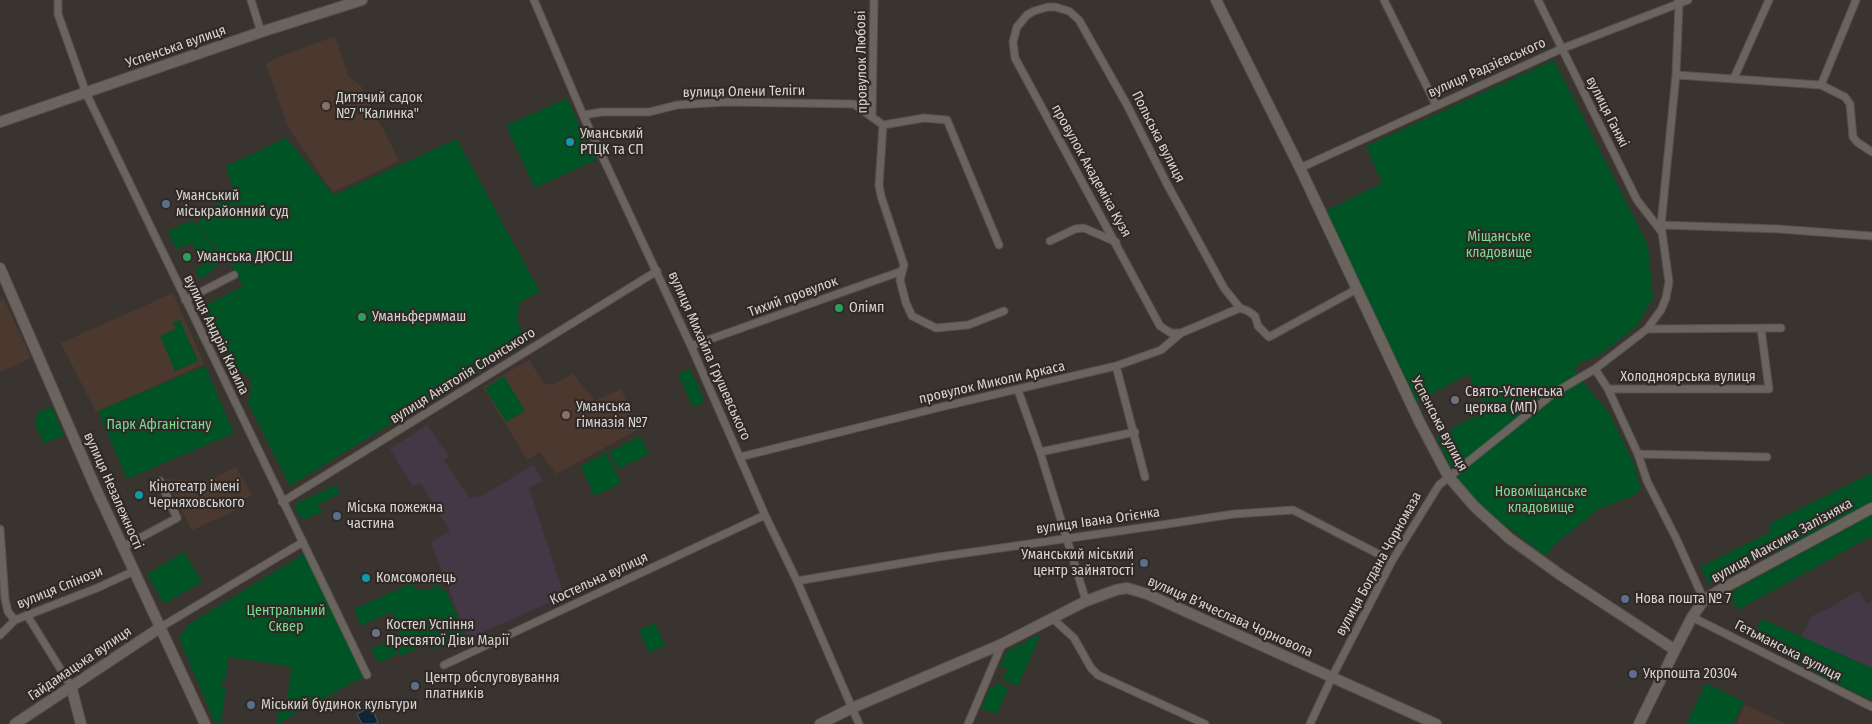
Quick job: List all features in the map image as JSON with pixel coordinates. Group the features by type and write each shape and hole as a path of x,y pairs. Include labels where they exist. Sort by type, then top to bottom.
{"street":[{"name":"вулиця Андрія Кизила","path":"58,0 58,14 86,93 367,675"},
{"path":"251,0 261,32"},
{"name":"Успенська вулиця","path":"0,122 261,32 362,0"},
{"name":"вулиця Михайла Грушевського","path":"534,0 583,115 691,346 859,724"},
{"name":"провулок Любові","path":"874,0 872,117 883,125 879,185 904,265 900,280 912,316 936,328 968,325 1004,311"},
{"name":"Успенська вулиця","path":"1216,0 1300,168 1420,423 1448,476 1474,506 1509,538 1562,576 1675,650"},
{"path":"1384,0 1436,105"},
{"name":"вулиця Ганжі","path":"1538,0 1637,200 1661,228"},
{"name":"вулиця Радзієвського","path":"1300,168 1561,49 1688,0"},
{"path":"1734,78 1769,0"},
{"path":"1820,85 1856,0"},
{"path":"1679,2 1676,75 1661,228 1779,229 1872,236"},
{"name":"Польська вулиця","path":"1034,11 1056,7 1069,11 1079,20 1128,106 1224,288 1240,308"},
{"name":"провулок Академіка Кузя","path":"1034,11 1027,15 1017,27 1013,42 1015,58 1160,326 1171,332 1181,333"},
{"path":"1676,75 1820,85 1846,97 1850,104 1853,137 1872,152"},
{"name":"вулиця Олени Теліги","path":"583,115 602,112 649,112 677,105 756,103 854,104 872,117"},
{"path":"883,125 924,118 947,120 999,245"},
{"path":"1050,241 1075,229 1084,228 1116,242"},
{"name":"вулиця Богдана Чорномаза","path":"1310,724 1392,561 1430,497 1448,476 1554,393 1595,369 1647,328 1661,310 1666,298 1669,282 1661,228"},
{"name":"вулиця Незалежності","path":"0,268 123,548 161,626 205,724"},
{"name":"вулиця Анатолія Слонського","path":"282,502 657,271"},
{"name":"Тихий провулок","path":"691,346 902,271"},
{"path":"185,300 234,276"},
{"path":"1240,308 1254,316 1258,326 1269,337 1357,289"},
{"name":"провулок Миколи Аркаса","path":"740,457 1116,366 1161,350 1181,333 1240,308"},
{"path":"1647,328 1781,328"},
{"name":"Холодноярська вулиця","path":"1608,389 1769,389 1761,329"},
{"path":"1116,366 1135,432 1145,477"},
{"path":"1595,369 1608,389 1638,454 1647,480 1704,600"},
{"path":"1018,390 1068,538 1086,601"},
{"path":"1040,452 1135,432"},
{"path":"1638,454 1767,457"},
{"path":"123,548 177,518 160,481"},
{"name":"вулиця Максима Залізняка","path":"1639,724 1675,650 1704,600 1872,508"},
{"name":"вулиця Івана Огієнка","path":"797,581 938,557 1234,514 1293,510 1392,561"},
{"name":"Костельна вулиця","path":"444,665 765,515"},
{"path":"0,529 3,599 8,612 14,620"},
{"path":"161,626 303,542"},
{"name":"вулиця Спінози","path":"0,635 14,620 98,588 134,571"},
{"name":"вулиця В’ячеслава Чорновола","path":"820,724 852,708 1002,644 1086,601 1127,588 1136,590 1436,724"},
{"path":"27,615 71,686 81,724"},
{"path":"1052,618 1074,638 1091,668 1098,675 1205,724"},
{"name":"Гетьманська вулиця","path":"1692,618 1872,707"},
{"name":"Гайдамацька вулиця","path":"15,724 161,626"},
{"path":"968,724 1002,644"}],"shaded area":[{"name":"Дитячий садок №7 \"Калинка\"","path":"335,36 348,76 361,86 399,161 333,192 288,127 266,64 279,57"},
{"path":"173,293 204,364 96,412 61,343"},
{"path":"4,299 31,358 0,372 0,300"},
{"name":"Уманська гімназія №7","path":"529,360 543,382 549,385 573,374 595,401 621,389 639,429 556,474 540,452 527,460 483,387"},
{"path":"427,425 449,456 444,461 470,498 477,495 478,498 534,465 542,481 529,488 564,596 468,639 431,542 450,531 421,483 413,486 390,449"},
{"path":"236,467 252,495 232,506 234,511 192,530 166,479 206,482"},
{"path":"1858,591 1867,604 1872,602 1872,668 1801,637 1812,616"},
{"path":"1745,705 1787,724 1737,724"}],"green space":[{"name":"Міщанське кладовище","path":"1554,60 1648,245 1653,298 1636,327 1598,356 1582,362 1574,369 1595,397 1607,409 1634,464 1641,490 1631,497 1600,508 1555,544 1546,556 1482,508 1457,481 1436,437 1487,410 1468,374 1417,402 1326,211 1382,183 1366,146"},
{"path":"567,98 596,160 535,188 506,126"},
{"name":"Уманьферммаш","path":"286,138 334,195 457,139 540,292 520,302 517,311 518,323 526,341 290,486 248,403 252,385 248,376 232,368 202,307 243,286 229,262 196,224 233,188 226,166"},
{"path":"192,220 224,259 207,275 199,279 195,269 203,265 192,243 176,249 168,231"},
{"path":"180,320 198,361 175,371 160,336 176,329 173,323"},
{"name":"Парк Афганістану","path":"205,366 234,433 127,479 98,411"},
{"path":"690,369 705,402 693,407 678,374"},
{"path":"504,376 525,411 506,422 485,388"},
{"path":"52,407 64,435 44,444 36,426 36,418 38,412"},
{"path":"640,436 649,454 618,469 609,452"},
{"path":"606,453 621,483 595,496 580,466"},
{"path":"1872,473 1872,504 1778,554 1775,549 1709,584 1700,567 1769,533 1771,523"},
{"path":"336,485 340,494 318,504 322,512 304,519 299,517 295,506 297,503"},
{"path":"1872,515 1872,536 1738,610 1729,593"},
{"path":"184,552 202,582 164,604 147,574"},
{"name":"Центральний Сквер","path":"305,553 366,677 276,724 280,703 287,702 291,669 289,666 228,657 226,679 221,679 221,686 226,687 221,724 214,721 179,638 189,624"},
{"path":"412,583 416,590 434,590 432,583 446,591 467,639 462,641 453,636 439,649 424,645 401,656 392,636 400,633 391,612 361,626 354,609"},
{"path":"1762,619 1872,668 1872,700 1826,679 1753,636"},
{"path":"655,623 665,645 649,653 639,630"},
{"path":"1037,635 1040,636 1018,686 1002,679 1026,641"},
{"path":"391,640 398,654 378,662 371,649"},
{"path":"1024,642 1010,667 1006,669 1000,667 1007,651"},
{"path":"997,683 1008,688 997,714 981,708 990,688 994,688"},
{"path":"1706,683 1744,702 1733,724 1686,724"}],"water":[{"path":"371,707 378,722 362,724 357,714"}],"place":[{"name":"Дитячий садок №7 \"Калинка\"","path":"326,106"},
{"name":"Уманський РТЦК та СП","path":"570,142"},
{"name":"Уманський міськрайонний суд","path":"166,204"},
{"name":"Уманська ДЮСШ","path":"187,257"},
{"name":"Олімп","path":"839,308"},
{"name":"Уманьферммаш","path":"362,317"},
{"name":"Свято-Успенська церква (МП)","path":"1455,400"},
{"name":"Уманська гімназія №7","path":"566,415"},
{"name":"Кінотеатр імені Черняховського","path":"139,495"},
{"name":"Міська пожежна частина","path":"337,516"},
{"name":"Уманський міський центр зайнятості","path":"1144,563"},
{"name":"Комсомолець","path":"366,578"},
{"name":"Нова пошта № 7","path":"1625,599"},
{"name":"Костел Успіння Пресвятої Діви Марії","path":"376,633"},
{"name":"Укрпошта 20304","path":"1633,674"},
{"name":"Центр обслуговування платників","path":"415,686"},
{"name":"Міський будинок культури","path":"251,705"}],"park label":[{"name":"Новоміщанське кладовище","path":"1541,500"}]}
